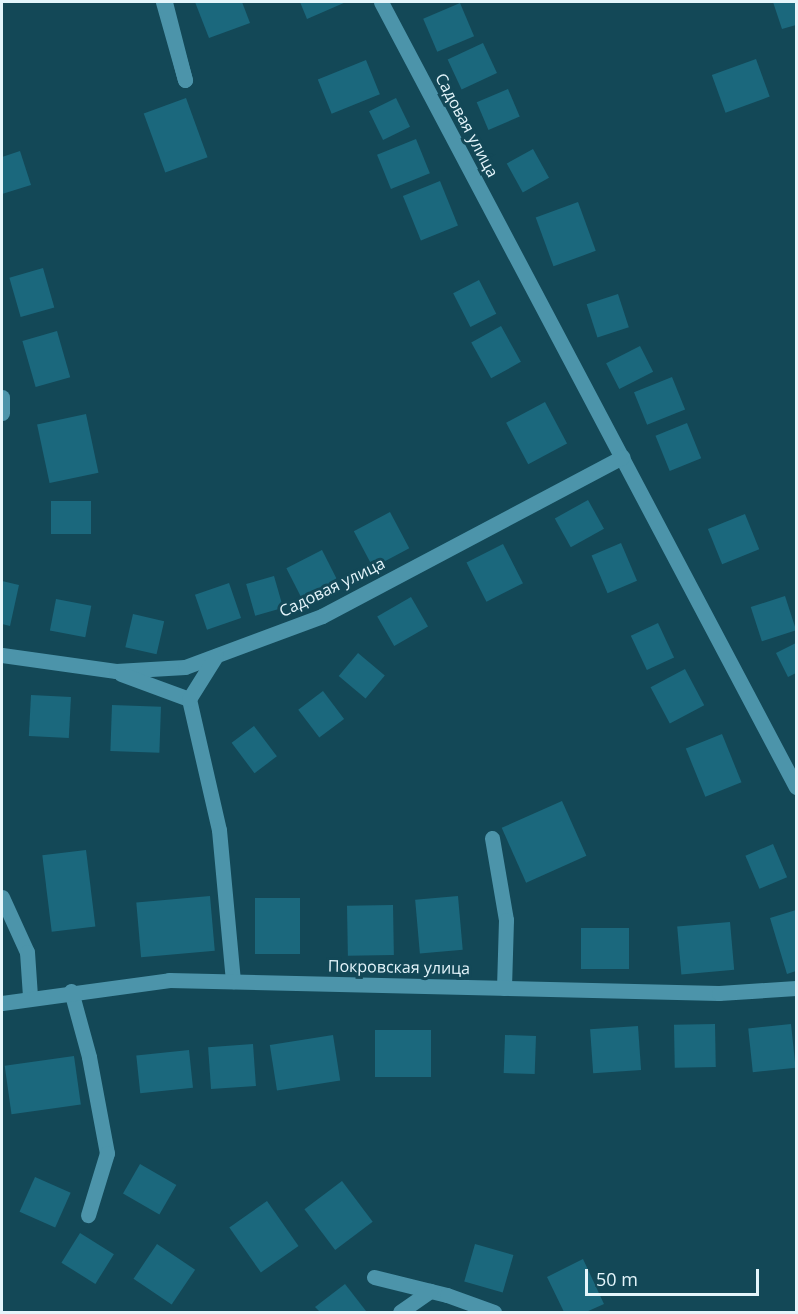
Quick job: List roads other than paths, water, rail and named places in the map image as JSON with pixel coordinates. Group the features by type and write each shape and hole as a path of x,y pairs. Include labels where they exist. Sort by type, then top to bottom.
{"street":[{"name":"Садовая улица","path":"381,2 796,787"},
{"path":"2,397 2,413"},
{"name":"Садовая улица","path":"2,655 116,671 185,667 322,616 622,457"},
{"path":"216,656 189,699 219,830 233,981"},
{"path":"116,671 189,699"},
{"path":"492,838 506,920 504,988"},
{"path":"2,897 27,952 30,996"},
{"name":"Покровская улица","path":"2,1003 30,996 169,980 719,993 796,988"},
{"path":"71,991 89,1057 107,1153 88,1215"},
{"path":"374,1277 430,1291 494,1312"},
{"path":"400,1312 430,1291"}]}
